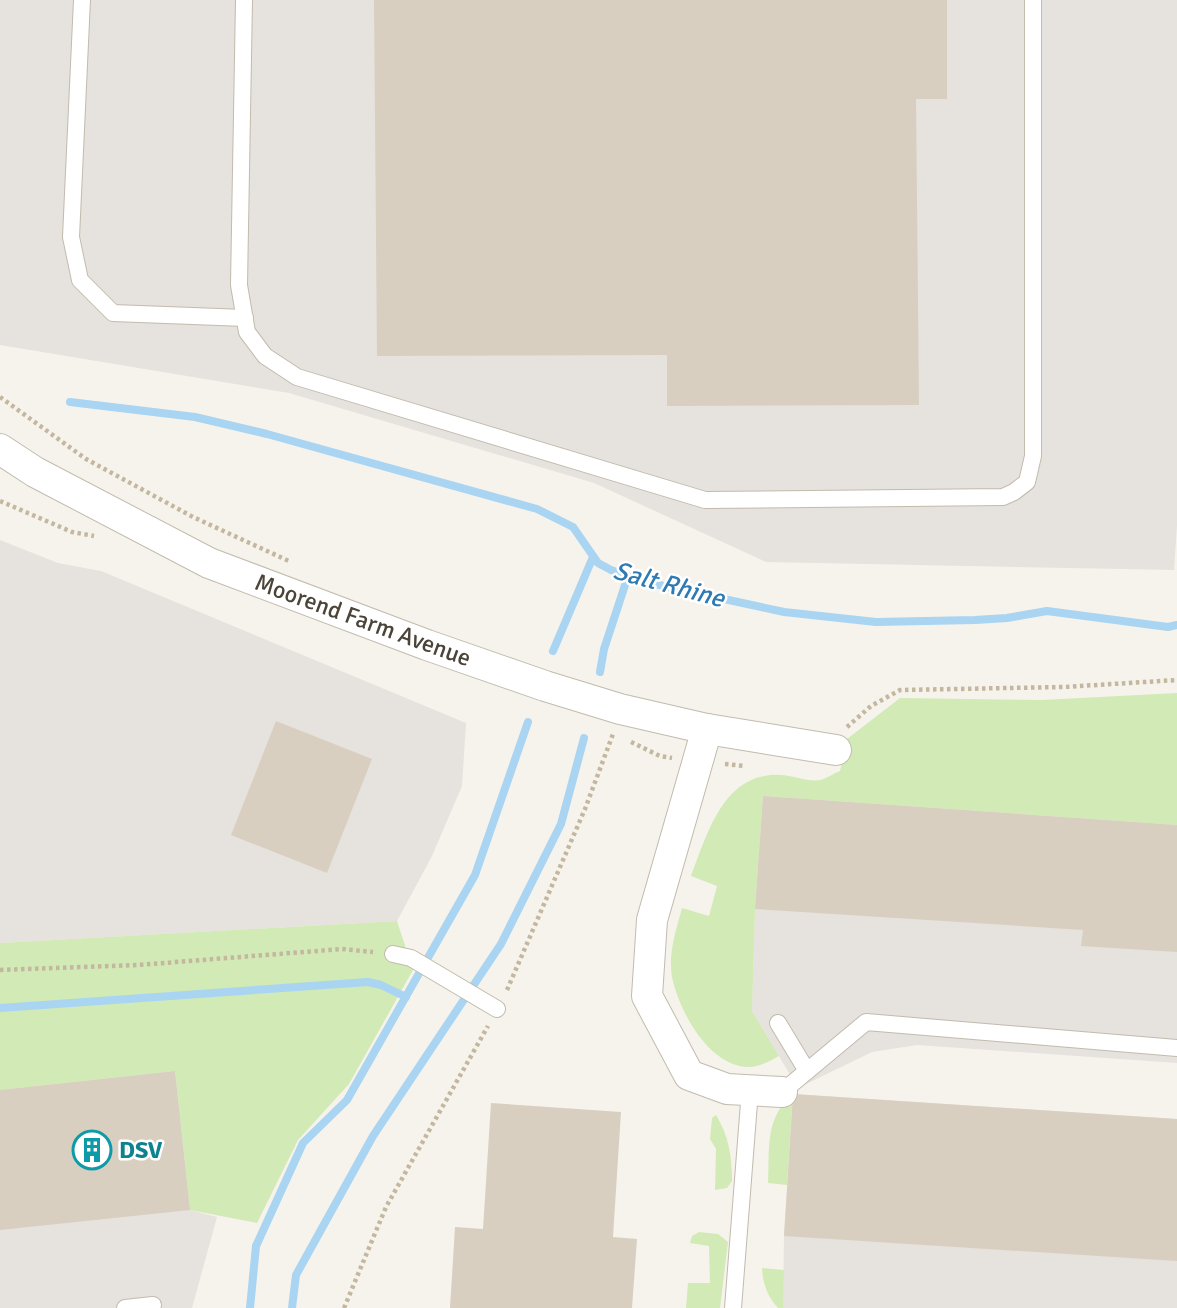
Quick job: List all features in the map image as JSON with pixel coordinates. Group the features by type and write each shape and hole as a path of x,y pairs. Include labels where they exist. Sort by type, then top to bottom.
{"street":[{"name":"Moorend Farm Avenue","path":"0,449 35,472 222,568 545,686 620,709 707,729 836,750"},
{"name":"Moorend Farm Avenue","path":"0,460 35,472"},
{"path":"707,729 652,920 647,996 689,1075 727,1089 782,1092"}],"lane":[{"path":"82,0 71,237 80,280 113,313 245,318"},
{"path":"244,0 239,285 247,332 265,356 297,377 705,500 1003,497 1027,482 1033,456 1033,0"},
{"path":"393,954 411,958 492,1005"},
{"path":"782,1092 866,1022 1177,1048"},
{"path":"778,1023 807,1070"},
{"path":"733,1308 750,1090"},
{"path":"125,1308 153,1305"}],"path":[{"path":"0,397 86,459 193,517 293,562"},
{"path":"836,750 839,736 849,724 871,706 900,690 1064,687 1177,680"},
{"path":"614,733 660,756 752,766"},
{"path":"0,970 138,965 342,949 393,954"}],"shaded area":[{"path":"0,0 1177,0 1177,525 1174,570 766,562 594,483 289,393 0,345"},
{"path":"0,540 58,563 101,571 466,723 462,786 432,856 397,921 0,943"},
{"path":"763,796 1177,825 1177,1063 917,1045 872,1052 798,1088 752,1011 755,909"},
{"path":"175,1071 190,1210 217,1217 192,1308 0,1308 0,1090"},
{"path":"793,1094 1177,1119 1177,1308 783,1308 784,1236"}],"green space":[{"path":"1177,693 1177,825 763,796 755,909 752,1011 779,1056 753,1067 734,1065 721,1058 698,1035 681,1005 672,977 673,942 682,908 709,916 717,886 691,876 721,807 746,783 762,776 782,775 820,780 840,771 847,739 900,698 1042,700"},
{"path":"397,921 413,970 349,1084 298,1140 257,1223 190,1210 175,1071 0,1090 0,943"},
{"path":"793,1094 787,1185 768,1183 769,1146 773,1124 777,1114"},
{"path":"716,1115 729,1147 732,1181 727,1188 715,1190 716,1149 710,1139 712,1118"},
{"path":"699,1232 718,1234 728,1242 720,1308 686,1308 688,1283 710,1283 709,1246 690,1243 692,1236"},
{"path":"762,1268 784,1270 783,1308 778,1308 768,1294"}],"building":[{"path":"374,0 947,0 947,99 916,99 919,405 667,406 667,355 377,356"},
{"path":"276,721 372,759 327,873 231,835"},
{"path":"763,796 1177,825 1177,952 1081,946 1083,930 755,909"},
{"name":"DSV","path":"175,1071 190,1210 0,1230 0,1090"},
{"path":"793,1094 1177,1119 1177,1261 784,1236"},
{"path":"491,1103 621,1112 613,1237 637,1239 632,1308 450,1308 455,1227 483,1229"}],"waterway":[{"name":"Salt Rhine","path":"70,402 195,417 267,434 537,509 573,527 598,563 611,570 645,582 784,612 876,622 1007,618 1047,611 1168,627 1177,625"},
{"path":"553,651 593,557"},
{"path":"600,672 604,649 628,576"},
{"path":"250,1308 256,1246 303,1143 347,1100 475,875 528,722"},
{"path":"292,1308 296,1275 373,1136 501,944 561,824 584,738"},
{"path":"0,1008 368,982 406,997"}],"place":[{"name":"DSV","path":"92,1150"}]}
